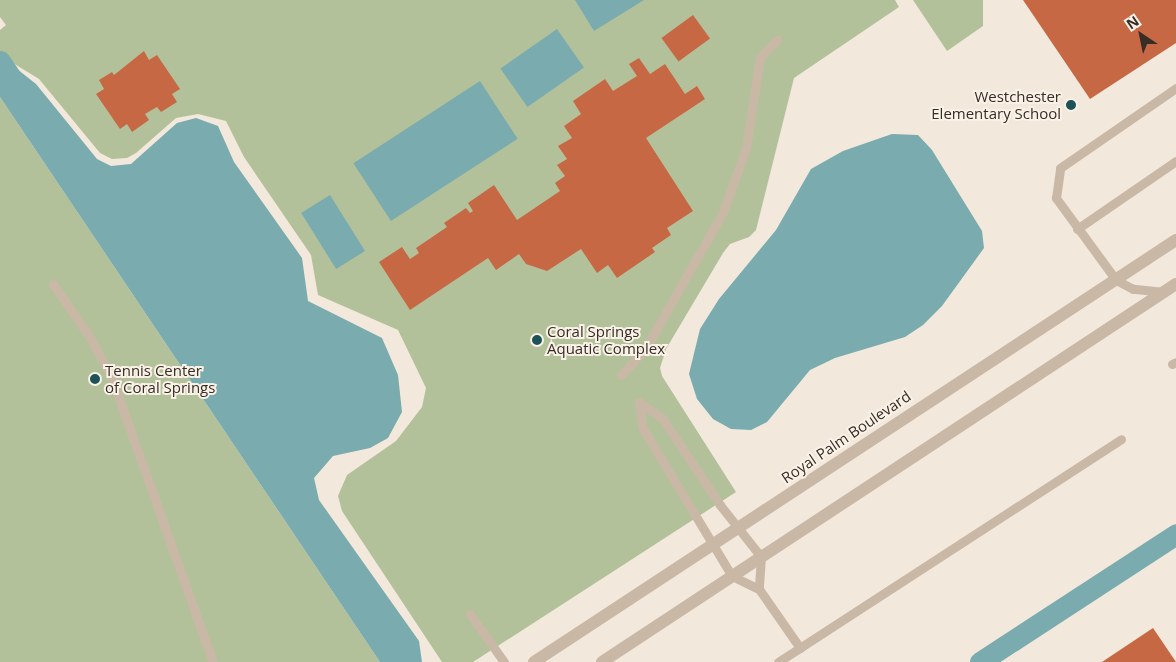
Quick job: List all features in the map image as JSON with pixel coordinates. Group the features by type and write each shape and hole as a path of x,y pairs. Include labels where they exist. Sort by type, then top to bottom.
{"street":[{"name":"Royal Palm Boulevard","path":"534,662 1176,240"},
{"path":"602,662 1176,284"}],"lane":[{"path":"621,375 645,349 722,212 746,148 760,57 777,40"},
{"path":"1165,292 1133,289 1116,280 1056,198 1060,168 1176,88"},
{"path":"1078,229 1176,162"},
{"path":"53,284 89,336 111,376 212,662"},
{"path":"759,589 761,557 739,526 720,505 662,418 639,402 642,427 711,544 732,576 759,589 800,648"},
{"path":"778,662 1121,439"},
{"path":"470,614 504,662"}],"green space":[{"name":"Coral Springs Aquatic Complex","path":"0,0 895,0 899,7 794,78 756,230 749,237 730,244 723,253 666,349 660,368 662,376 736,492 473,662 442,662 342,511 338,496 347,475 396,441 422,407 426,388 398,330 318,295 311,255 244,157 226,121 198,114 176,118 136,153 127,158 112,159 100,153 39,79 13,63 0,72 0,30 6,25 0,17"},
{"path":"913,0 983,0 983,26 947,51"},
{"name":"Tennis Center of Coral Springs","path":"0,97 380,662 0,662"}],"water":[{"path":"575,0 644,0 594,31"},
{"path":"557,29 584,68 527,107 500,69"},
{"path":"17,69 36,84 97,159 111,166 131,164 177,123 196,118 218,126 234,162 302,258 308,301 382,338 398,375 402,412 388,438 370,448 333,456 314,478 319,500 419,641 422,662 380,662 0,97 0,80"},
{"path":"480,81 518,139 391,221 353,163"},
{"path":"892,134 918,135 932,150 982,231 984,248 942,306 923,325 905,337 835,358 810,370 767,422 751,430 731,429 713,419 697,399 689,374 700,329 719,299 776,230 811,169 843,151"},
{"path":"330,195 365,251 336,269 301,213"}],"building":[{"path":"1023,0 1176,0 1176,43 1090,99"},
{"path":"693,15 710,38 678,61 661,38"},
{"path":"144,51 149,60 157,55 180,89 172,94 177,102 161,112 157,107 145,114 149,120 132,132 127,124 120,129 96,94 104,89 99,80 112,72 114,75"},
{"path":"639,58 650,74 665,64 685,94 697,86 705,99 646,138 693,211 667,228 671,235 652,248 655,252 617,278 608,265 597,273 581,249 547,271 526,264 519,254 496,270 488,258 410,310 379,262 402,247 410,259 419,253 416,248 447,227 444,223 466,208 470,213 473,211 468,203 494,185 517,220 560,191 555,183 565,176 557,165 567,159 558,146 572,138 564,126 581,114 573,101 605,79 613,91 637,76 629,64"},
{"path":"1153,628 1176,662 1102,662"}],"waterway":[{"path":"0,61 25,98"},
{"path":"980,662 1176,534"}],"place":[{"name":"Westchester Elementary School","path":"1071,105"},
{"name":"Coral Springs Aquatic Complex","path":"537,340"},
{"name":"Tennis Center of Coral Springs","path":"95,379"}]}
